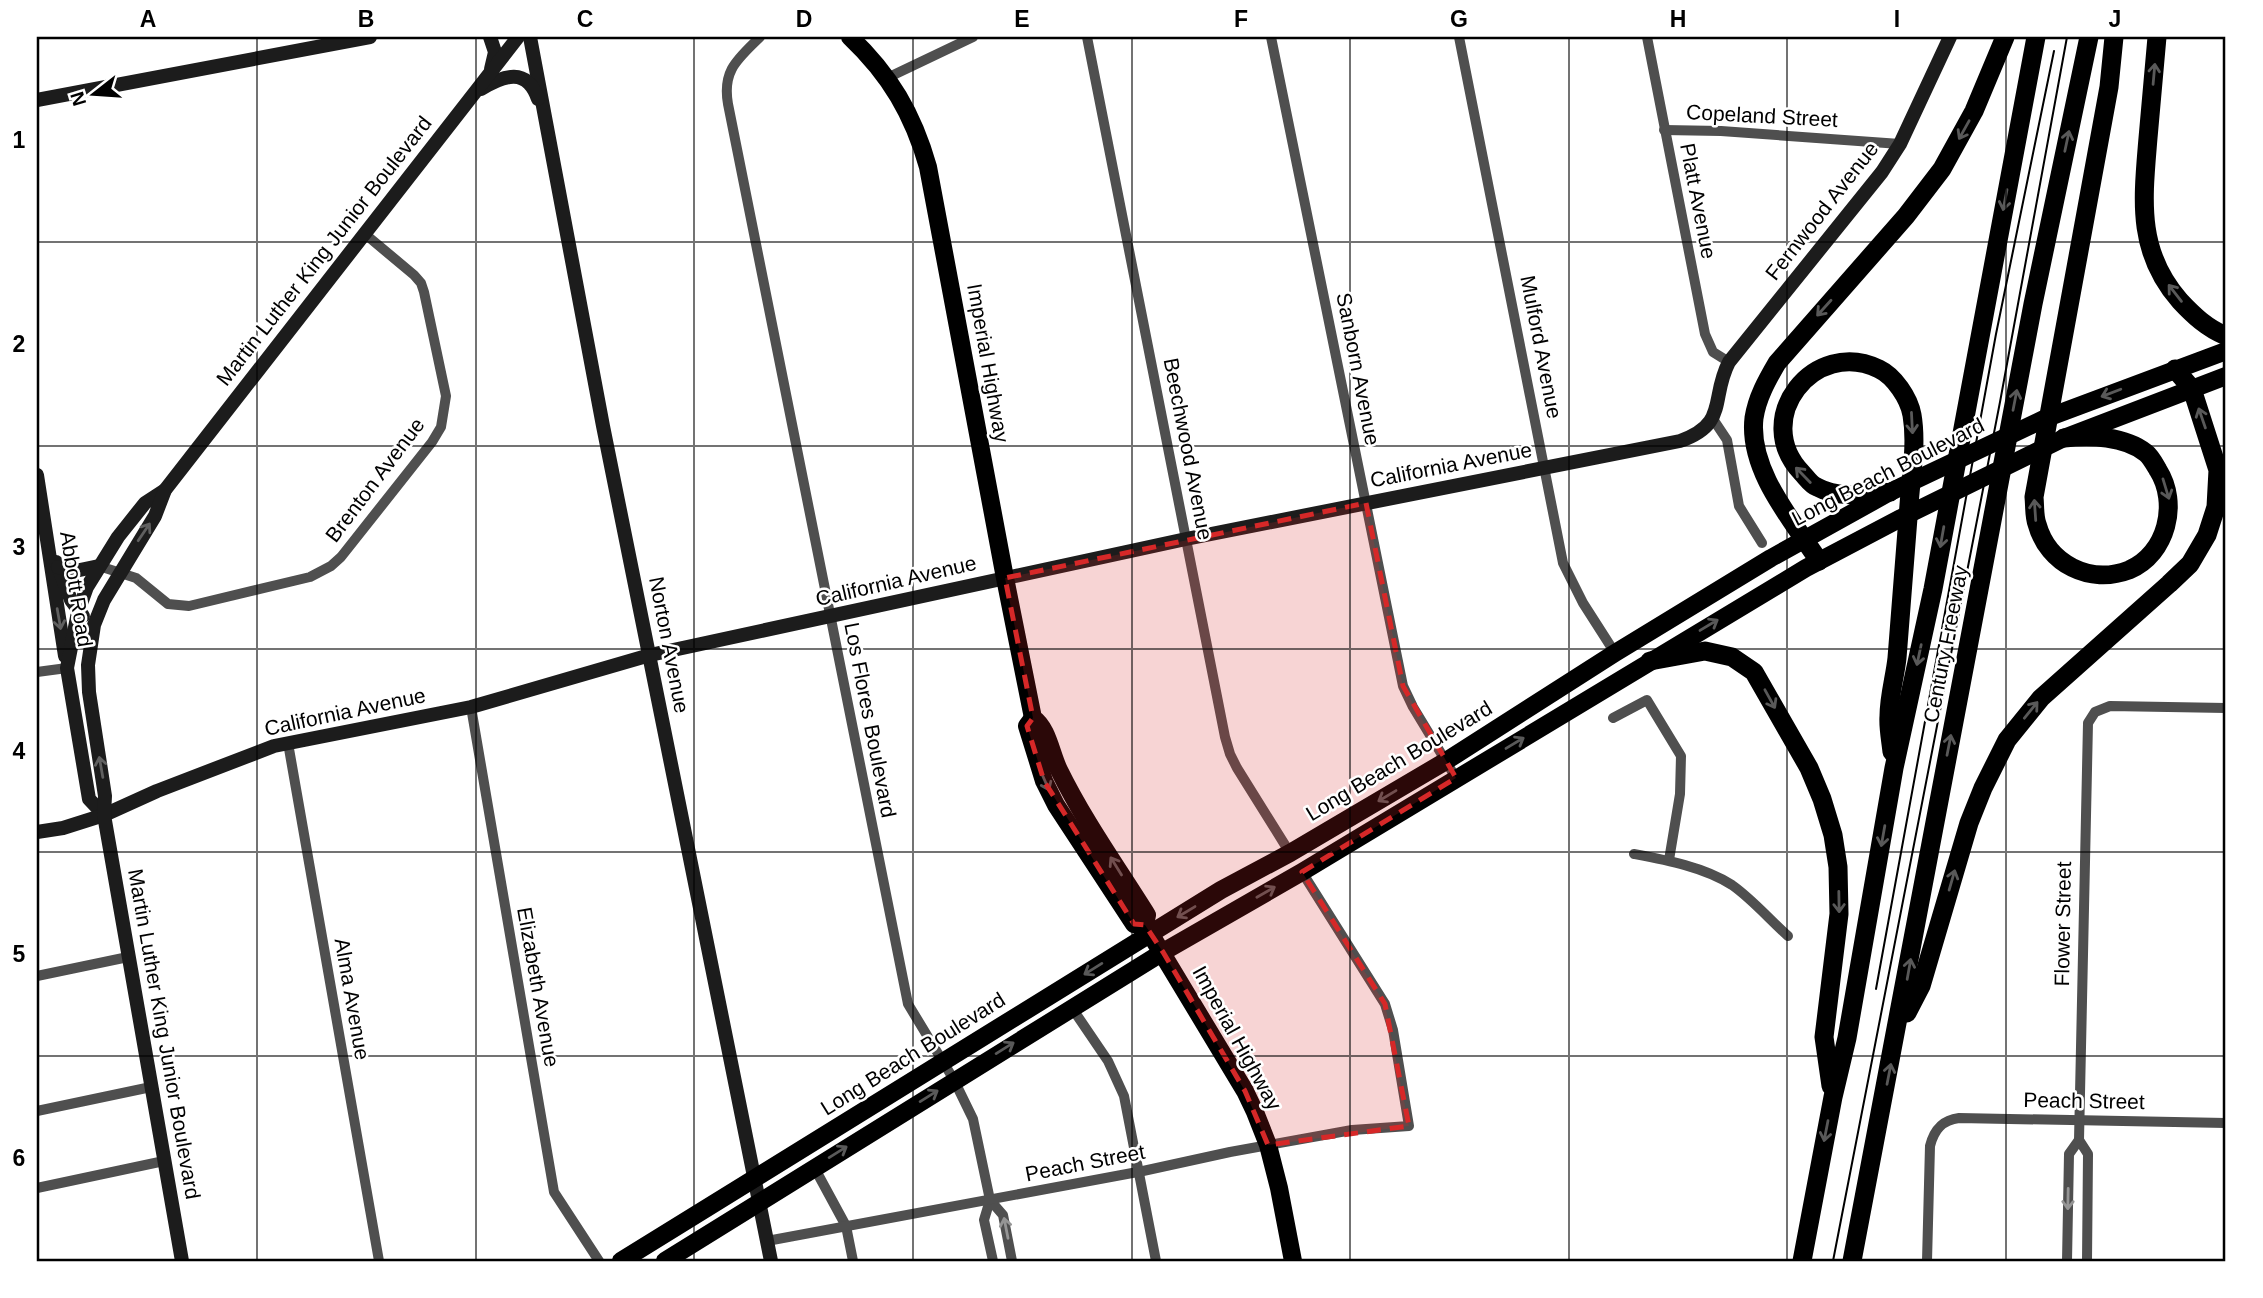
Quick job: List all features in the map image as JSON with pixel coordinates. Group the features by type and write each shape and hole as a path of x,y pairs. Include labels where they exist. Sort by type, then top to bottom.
{"highway":[{"path":"1819,561 1770,484 1755,446 1754,419 1762,389 1777,363 1906,216 1942,169 1974,111 2005,37"},
{"name":"Century Freeway","path":"1802,1261 1854,1001 1894,768 1933,589 2036,37"},
{"name":"Century Freeway","path":"1852,1261 2033,304 2089,37"},
{"path":"2064,438 2081,436 2125,442 2148,454 2166,483 2170,499 2168,520 2159,542 2145,559 2129,570 2104,575 2083,574 2055,557 2044,542 2036,523 2034,497 2109,87 2114,37"},
{"path":"2157,37 2144,181 2143,212 2147,240 2154,262 2171,290 2209,329 2226,336"},
{"path":"1889,492 1844,495 1815,487 1793,464 1782,434 1783,415 1793,391 1824,366 1853,362 1878,368 1889,375 1902,391 1912,413 1913,458 1889,716 1894,768"},
{"path":"1896,1036 1921,986 1969,823 2007,740 2041,698 2190,564 2207,535 2216,507 2218,470 2192,389 2175,369"},
{"path":"1650,661 1705,651 1732,657 1754,672 1809,768 1833,835 1838,867 1839,914 1824,1037 1833,1097"}],"main road":[{"name":"Imperial Highway","path":"850,37 868,54 901,97 912,118 928,167 1033,718 1027,726 1044,780 1056,805 1133,924 1148,929 1163,952 1245,1091 1268,1145 1293,1261"},
{"name":"Long Beach Boulevard","path":"621,1261 943,1062 1148,929 1290,853 1446,761 1615,653 1889,492 2043,419 2226,351"},
{"name":"Long Beach Boulevard","path":"665,1261 1163,952 1302,872 1819,561 2064,438 2226,376"},
{"path":"654,1261 653,1253 690,1228 693,1216"}],"street":[{"path":"37,100 370,37"},
{"path":"490,37 495,52 491,71"},
{"name":"Martin Luther King Junior Boulevard","path":"182,1261 104,815 105,796 89,692 88,665 94,625 104,600 155,516 165,490 518,37"},
{"name":"Norton Avenue","path":"530,37 603,426 771,1261"},
{"name":"Los Flores Boulevard","path":"760,37 727,77 726,93 908,1004 954,1080 973,1119 990,1200 984,1220 993,1261"},
{"path":"887,78 973,37"},
{"name":"Beechwood Avenue","path":"1087,37 1230,754 1290,853"},
{"name":"Sanborn Avenue","path":"1271,37 1403,686 1456,778"},
{"name":"Mulford Avenue","path":"1459,37 1563,563 1583,603 1615,653"},
{"name":"Platt Avenue","path":"1647,37 1705,334 1713,352 1730,362"},
{"name":"Fernwood Avenue","path":"1730,362 1855,208 1900,144 1950,37"},
{"path":"471,96 500,78 518,76 530,84 536,93 546,122"},
{"name":"Copeland Street","path":"1664,130 1721,131 1900,144"},
{"name":"Brenton Avenue","path":"99,566 136,578 169,604 178,607 206,603 310,577 331,566 341,557 442,427 446,396 421,283 365,234"},
{"path":"1730,362 1723,378 1713,419 1727,439 1739,506 1762,543"},
{"name":"California Avenue","path":"37,832 63,828 104,815 168,786 288,743 471,706 650,655 1186,539 1680,441 1698,433 1713,419"},
{"name":"Abbott Road","path":"37,475 41,518 67,668"},
{"name":"Martin Luther King Junior Boulevard","path":"104,815 89,799 67,668 78,612 87,587 145,503 165,490"},
{"name":"Abbott Road","path":"41,518 58,567 78,612 94,625"},
{"path":"58,567 75,571 99,566"},
{"path":"37,673 67,668"},
{"path":"1613,718 1647,699 1681,756 1680,794 1669,860"},
{"name":"Elizabeth Avenue","path":"471,706 554,1192 599,1261"},
{"name":"Flower Street","path":"2087,1261 2088,1154 2079,1140 2079,1120 2087,727 2095,712 2110,706 2226,708"},
{"name":"Alma Avenue","path":"288,743 379,1261"},
{"path":"1634,854 1669,860 1731,885 1788,936"},
{"name":"Peach Street","path":"767,1241 1139,1172 1268,1145 1352,1130 1409,1126 1393,1030 1385,1004 1302,872"},
{"path":"37,976 128,957"},
{"path":"1072,1008 1108,1061 1124,1096 1156,1261"},
{"path":"37,1111 151,1087"},
{"name":"Peach Street","path":"1927,1261 1930,1146 1934,1133 1943,1123 1959,1118 2226,1123"},
{"name":"Flower Street","path":"2067,1261 2069,1154 2079,1140"},
{"path":"37,1188 164,1161"},
{"path":"814,1167 846,1226 853,1261"},
{"name":"Los Flores Boulevard","path":"990,1200 1003,1215 1012,1261"}],"highlighted area":[{"path":"1366,503 1403,686 1456,778 1302,872 1385,1004 1409,1126 1268,1145 1245,1091 1163,952 1145,925 1134,924 1044,781 1027,726 1033,718 1005,578"}],"tram line":[{"path":"1833,1261 2000,402 2067,37"},
{"path":"1876,989 1996,334 2054,51"}]}
